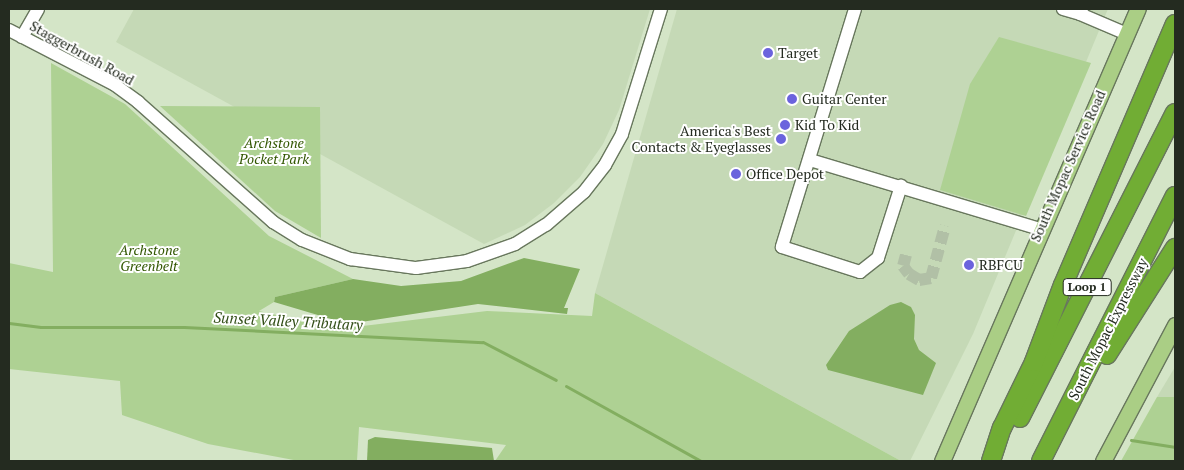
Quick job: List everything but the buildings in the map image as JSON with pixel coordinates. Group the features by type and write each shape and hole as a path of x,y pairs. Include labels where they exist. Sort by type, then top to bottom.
{"highway":[{"path":"991,461 1002,428 1034,362 1063,285 1175,24"},
{"name":"Loop 1","path":"998,461 1175,113"},
{"name":"South Mopac Expressway","path":"1041,461 1175,196"},
{"path":"1061,423 1085,394 1175,248"}],"main road":[{"name":"South Mopac Service Road","path":"942,461 1040,229 1138,9"},
{"path":"1103,461 1175,325"}],"street":[{"path":"22,37 38,9"},
{"name":"Staggerbrush Road","path":"9,30 115,85 138,102 273,222 294,235 350,259 416,268 467,261 515,244 546,225 584,192 604,165 622,134 661,9"},
{"path":"855,9 782,247 860,272 878,258 901,186"},
{"path":"1063,9 1081,11 1126,34"},
{"path":"810,160 1040,229"}],"shaded area":[{"path":"134,9 650,9 619,110 603,144 580,177 554,203 525,225 484,244 116,42"},
{"path":"677,9 1108,9 973,334 910,461 901,461 595,293"},
{"path":"524,258 580,269 564,308 568,308 567,314 478,304 348,324 274,302 275,297 353,279 401,286 461,281"},
{"path":"901,302 911,307 915,315 914,339 919,350 936,363 923,395 828,370 826,365 849,331 890,305"},
{"path":"1175,367 1175,397 1157,397"},
{"path":"375,437 492,448 494,461 367,461 368,440"}],"green space":[{"path":"999,37 1091,63 1026,216 940,190 970,84"},
{"name":"Archstone Greenbelt","path":"51,63 125,104 269,236 353,279 275,297 274,302 259,311 338,329 487,311 592,316 595,293 901,461 495,461 506,445 359,427 357,461 299,461 208,444 122,415 120,381 9,369 9,263 53,272"},
{"name":"Archstone Pocket Park","path":"160,106 320,107 321,238 275,211"},
{"path":"1157,397 1175,397 1175,461 1121,461"}],"waterway":[{"name":"Sunset Valley Tributary","path":"9,323 41,327 184,327 483,342 556,380"},
{"name":"Sunset Valley Tributary","path":"566,386 701,461"},
{"name":"Sunset Valley Tributary","path":"1131,440 1175,447"}],"tunnel":[{"path":"906,255 903,266 909,274 919,280 931,278 945,226"}],"place":[{"name":"Target","path":"768,53"},
{"name":"Guitar Center","path":"792,99"},
{"name":"Kid To Kid","path":"785,125"},
{"name":"America's Best Contacts & Eyeglasses","path":"781,139"},
{"name":"Office Depot","path":"736,174"},
{"name":"RBFCU","path":"969,265"}]}
